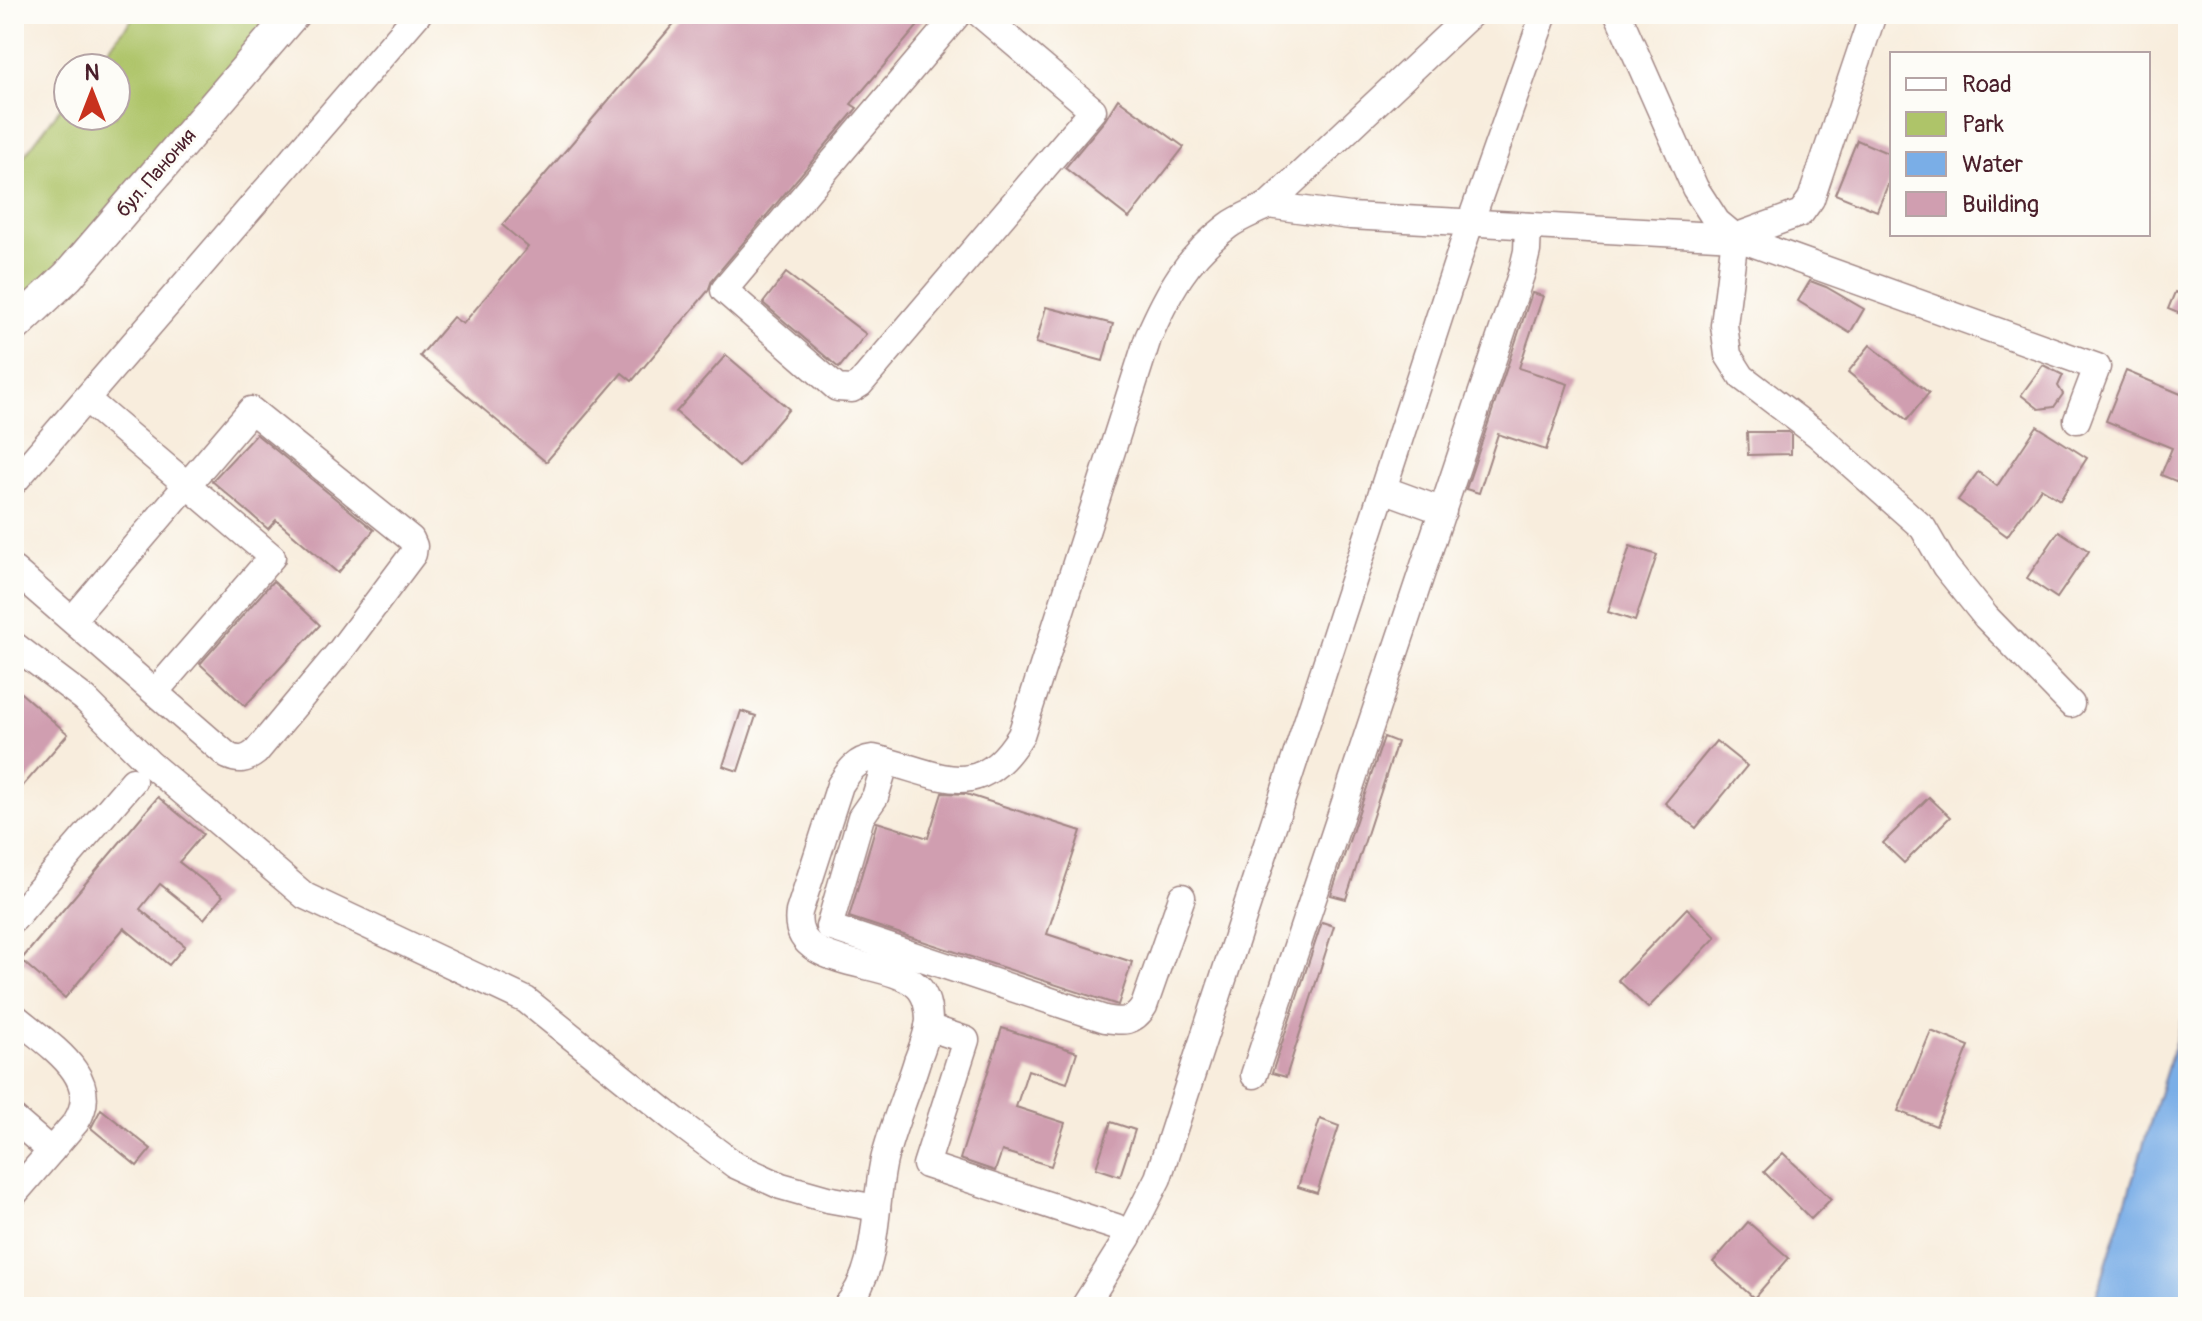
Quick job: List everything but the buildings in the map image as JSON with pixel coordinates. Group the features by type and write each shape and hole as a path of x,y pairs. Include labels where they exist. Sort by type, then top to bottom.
{"main road":[{"name":"бул. Панония","path":"14,327 68,276 293,14"}],"street":[{"path":"14,482 418,14"},
{"path":"958,14 724,290 837,388 852,389 860,384 1093,110 980,14"},
{"path":"846,1307 856,1296 867,1266 885,1157 928,1027 927,1002 918,986 904,978 810,946 801,937 797,925 840,785 861,760 873,758 964,781 996,768 1010,754 1021,735 1148,338 1169,290 1195,256 1229,225 1268,205 1471,14"},
{"path":"1084,1307 1128,1237 1158,1178 1470,223 1544,14"},
{"path":"1618,14 1695,188 1717,222 1735,237"},
{"path":"1735,237 1801,213 1811,199 1873,14"},
{"path":"1268,205 1350,216 1735,237 2097,367 2077,420"},
{"path":"1254,1075 1522,272 1528,226"},
{"path":"1735,237 1724,325 1728,355 1742,377 1818,435 1923,528 1945,566 1986,617 2071,704"},
{"path":"86,399 272,557 155,692"},
{"path":"14,570 228,756 247,759 341,650 413,554 411,539 251,410 72,620"},
{"path":"1383,489 1443,511"},
{"path":"14,645 85,699 149,763 305,896 526,1000 735,1165 781,1186 877,1208"},
{"path":"886,761 875,797 861,817 829,927 1105,1019 1124,1022 1137,1017 1144,1006 1182,897"},
{"path":"14,919 133,781"},
{"path":"14,1016 75,1070 85,1097 83,1111 14,1194"},
{"path":"928,1027 966,1040 926,1165 1116,1227"},
{"path":"14,1119 51,1151"}],"green space":[{"path":"136,14 293,14 14,327 14,169 52,119 52,132 132,132 132,52 106,52"}],"water":[{"path":"2188,1001 2188,1307 2093,1307"}]}
